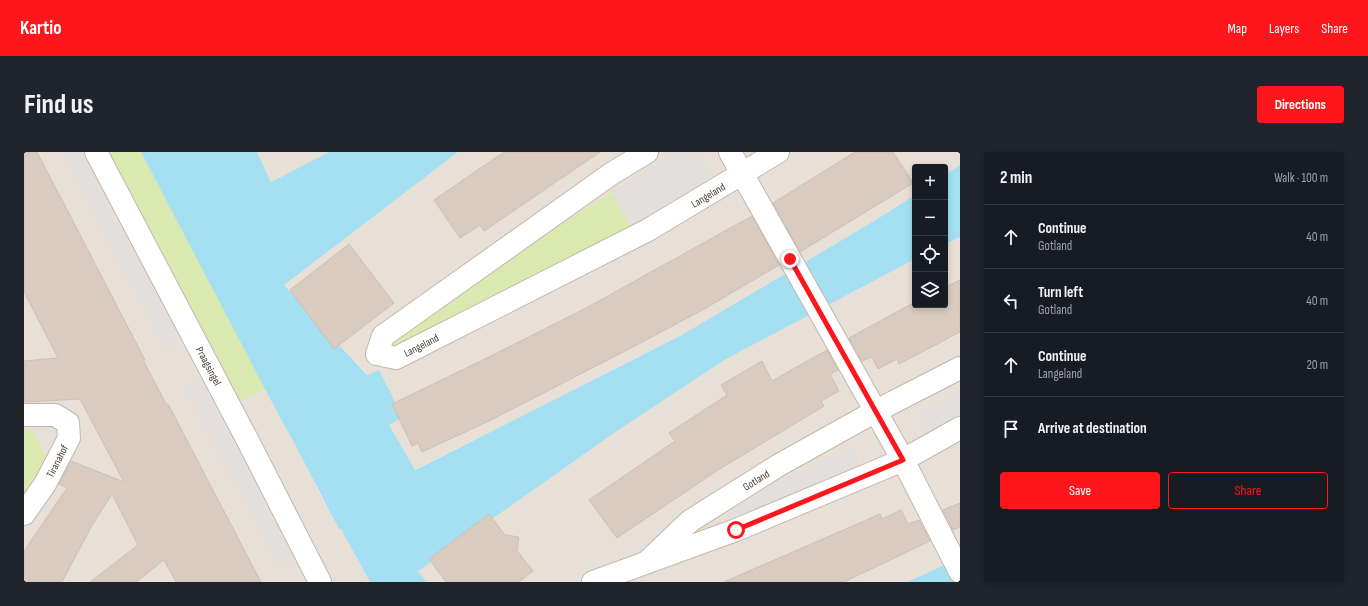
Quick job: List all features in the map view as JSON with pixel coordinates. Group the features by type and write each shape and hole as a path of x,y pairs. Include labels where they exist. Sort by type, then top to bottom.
{"street":[{"name":"Praagsingel","path":"96,152 249,443 320,582"},
{"name":"Langeland","path":"648,152 611,174 383,336 377,354 396,358 648,230 742,175 778,152"},
{"path":"730,152 903,460 960,572"},
{"name":"Gotland","path":"647,562 690,521 779,465 876,411 960,368"},
{"name":"Tiranahof","path":"24,415 55,415 68,423 69,438 45,484 24,514"},
{"name":"Gotland","path":"593,582 736,530 903,460 960,428"}],"shaded area":[{"path":"24,152 141,152 277,412 300,452 320,494 339,529 341,528 370,582 24,582"},
{"path":"60,152 81,152 181,342 165,350"},
{"path":"257,152 329,152 271,182"},
{"path":"458,152 960,152 960,165 948,173 948,164 912,164 912,197 680,336 414,470 389,425 403,417 379,370 368,375 283,285"},
{"path":"675,152 698,152 714,180 631,227 611,193"},
{"path":"960,237 960,558 907,582 426,582 417,571 617,431 726,359 912,261 912,308 948,308 948,243"},
{"path":"199,379 293,558 277,566 183,387"},
{"path":"960,390 960,415 928,433 917,413"},
{"path":"852,447 860,464 730,525 722,507"}],"green space":[{"path":"109,152 141,152 267,388 241,401"},
{"path":"611,193 631,227 394,348 391,344 548,233"},
{"path":"24,428 35,433 46,458 33,484 24,497"}],"water":[{"path":"141,152 257,152 271,182 329,152 458,152 284,285 367,375 379,370 403,417 389,425 415,470 680,336 912,197 912,261 726,359 617,431 418,571 426,582 370,582 341,529 339,529"},
{"path":"960,165 960,237 948,243 948,200 948,173"},
{"path":"960,558 960,582 907,582"}],"building":[{"path":"24,152 37,152 145,360 143,360 166,404 168,404 261,582 176,582 164,560 136,582 90,582 138,545 112,494 91,527 62,582 24,582 24,551 67,488 59,484 71,461 124,482 80,399 24,402 24,361 58,358 24,292"},
{"path":"504,152 600,152 484,231 480,225 460,238 434,200"},
{"path":"855,152 893,152 912,181 912,184 800,252 773,203"},
{"path":"752,216 779,265 706,308 491,420 422,452 418,443 412,446 392,404 588,307"},
{"path":"349,244 394,303 334,349 290,290"},
{"path":"960,280 960,332 899,364 897,359 878,369 872,357 862,361 849,338 912,304 912,308 948,308 948,286"},
{"path":"827,350 838,370 830,374 839,391 821,401 824,406 718,470 617,538 589,500 675,441 669,433 727,395 721,385 762,361 772,381"},
{"path":"960,503 960,527 953,530 943,510"},
{"path":"901,510 908,524 919,520 930,541 844,582 724,582 880,514 882,519"},
{"path":"489,514 505,535 519,537 517,551 533,571 519,582 446,582 429,559"}],"route":[{"path":"736,530 903,460 790,259"}]}
